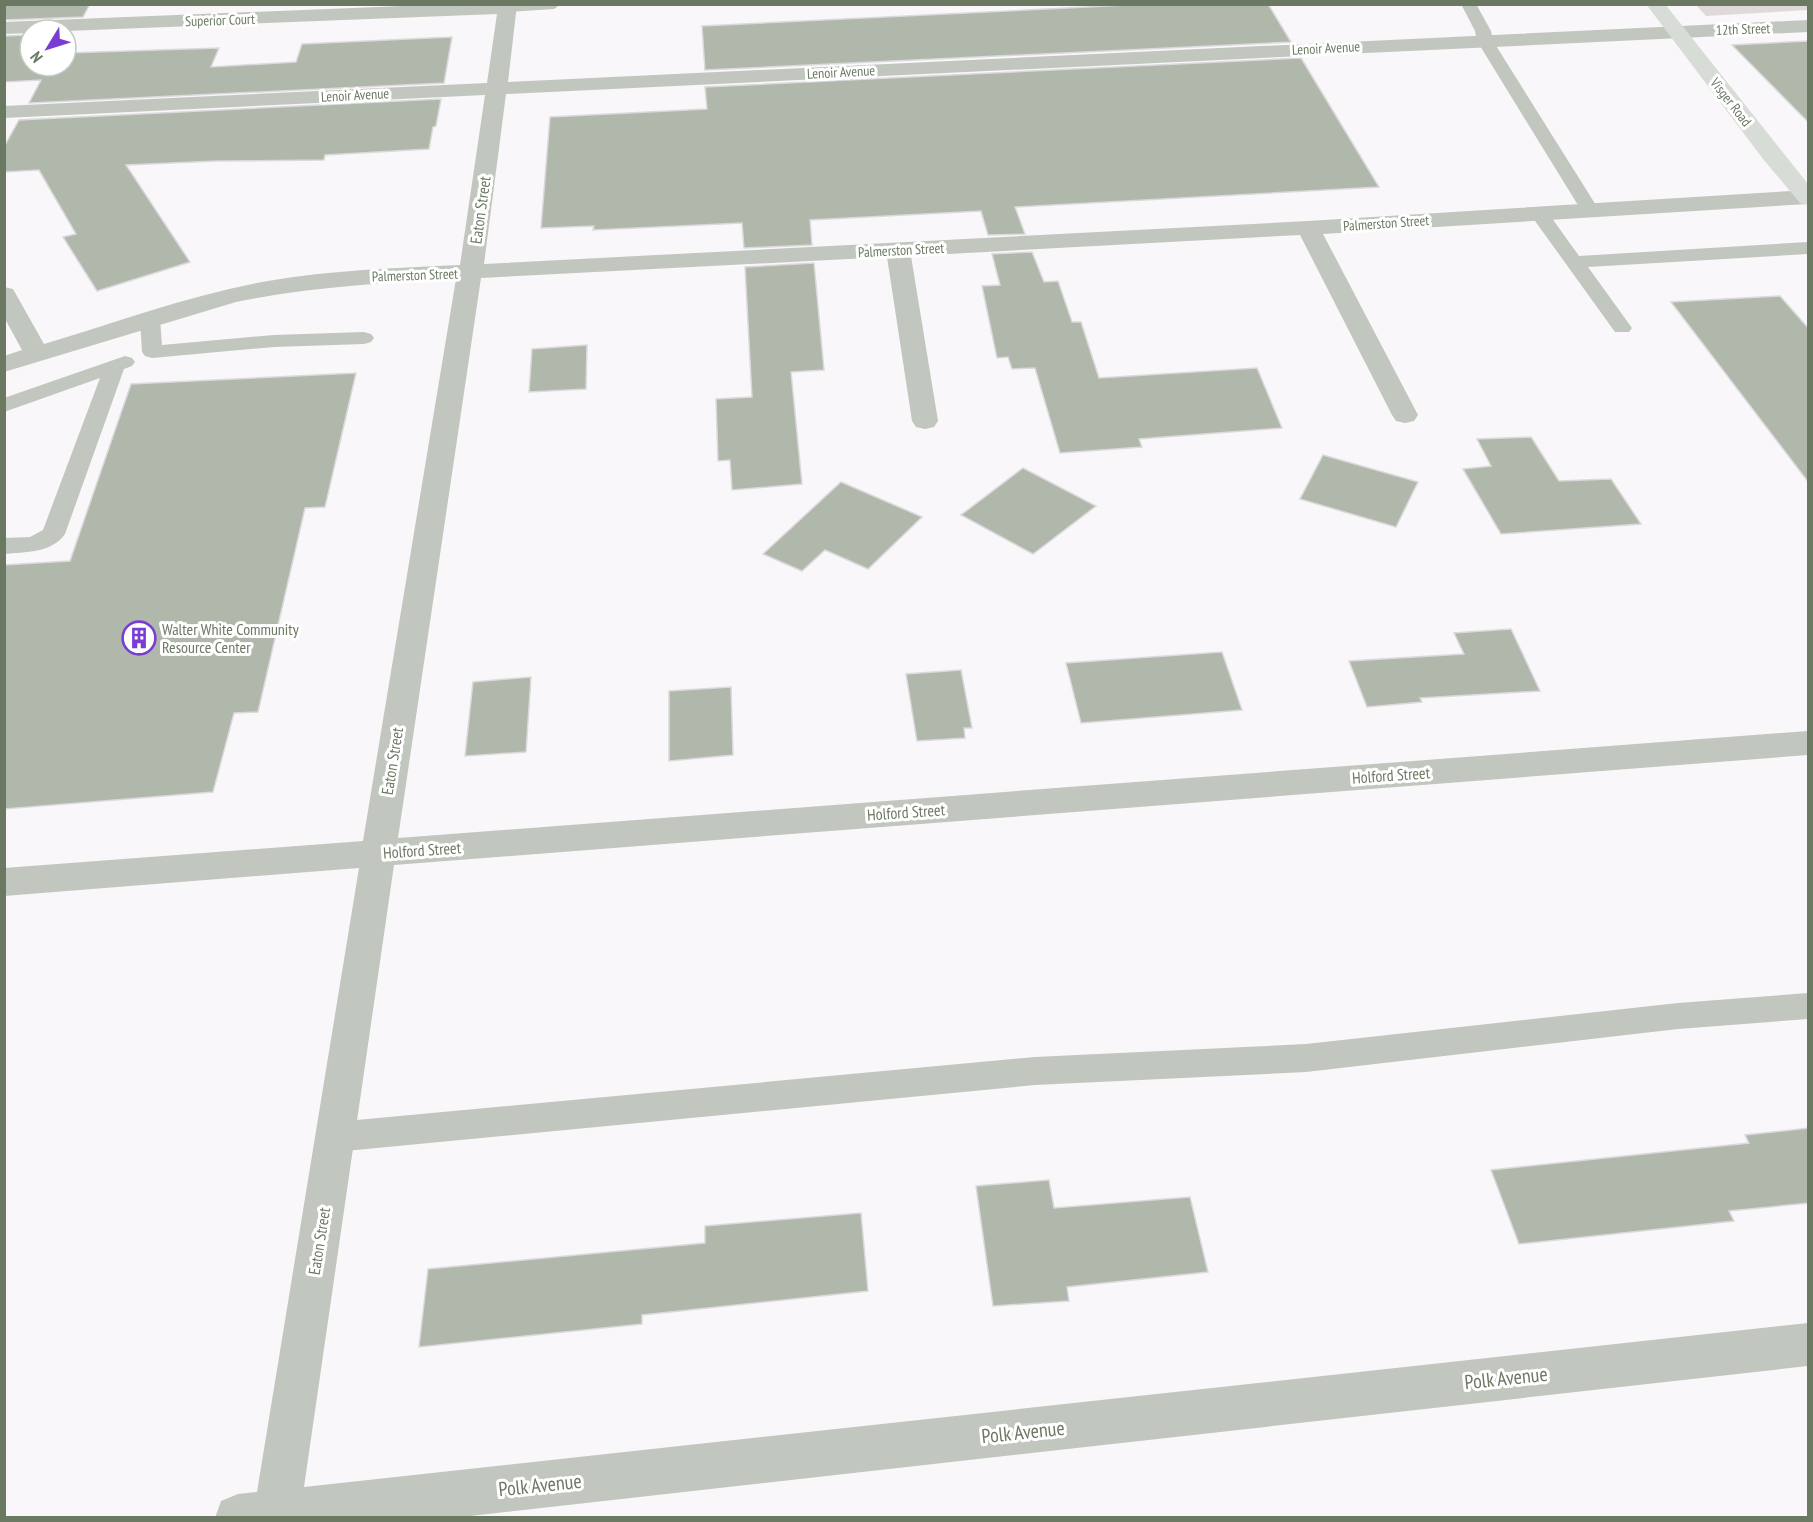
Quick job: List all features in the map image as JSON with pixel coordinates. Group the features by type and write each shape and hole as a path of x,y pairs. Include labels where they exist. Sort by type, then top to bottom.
{"street":[{"name":"Visger Road","path":"1655,4 1771,154 1808,197"},
{"name":"Superior Court","path":"4,28 508,6"},
{"name":"Eaton Street","path":"264,1516 335,1137 476,242 508,6"},
{"name":"12th Street","path":"1677,32 1809,26"},
{"name":"Lenoir Avenue","path":"4,112 1677,32"},
{"name":"Palmerston Street","path":"4,364 231,296 307,282 345,278 1308,228 1808,197"},
{"path":"1308,228 1405,415"},
{"path":"898,250 925,421"},
{"path":"4,294 38,354"},
{"name":"Holford Street","path":"4,882 1809,743"},
{"name":"Polk Avenue","path":"264,1516 1809,1345"}],"lane":[{"path":"508,6 554,4"},
{"path":"1468,4 1483,31 1485,41 1590,210"},
{"path":"1539,214 1622,328"},
{"path":"1574,262 1809,248"},
{"path":"150,320 152,352"},
{"path":"4,406 152,352 274,341 364,338"},
{"path":"4,546 35,544 53,534 115,366"},
{"path":"335,1137 1035,1071 1306,1058 1678,1016 1809,1006"}],"shaded area":[{"path":"1696,5 1808,5 1808,10 1706,16"}],"building":[{"path":"4,4 90,4 83,17 4,20"},
{"path":"1148,4 1268,4 1291,42 705,70 702,26"},
{"path":"18,35 18,78 78,78 78,53 219,48 211,67 296,62 302,44 452,37 444,83 29,103 41,80 4,82 4,36"},
{"path":"1809,41 1809,123 1732,45"},
{"path":"1301,58 1379,187 1015,207 1025,234 988,235 981,211 810,220 812,245 744,248 742,223 593,230 594,226 541,228 550,117 707,109 705,87"},
{"path":"441,99 429,149 325,155 324,160 126,165 190,262 97,291 63,237 76,234 39,170 4,172 4,147 19,120"},
{"path":"1032,252 1044,282 1058,281 1072,322 1081,322 1099,378 1257,368 1282,428 1139,439 1142,447 1060,453 1035,368 1012,369 1008,357 997,358 982,286 1000,285 992,254"},
{"path":"814,263 824,370 791,372 802,484 732,490 730,460 718,461 716,399 752,397 745,267"},
{"path":"1780,296 1809,329 1809,483 1671,302"},
{"path":"587,345 586,389 529,392 532,349"},
{"name":"Walter White Community Resource Center","path":"356,373 325,507 305,508 258,712 234,713 213,792 4,809 4,565 70,561 131,384"},
{"path":"1531,437 1559,481 1611,479 1641,524 1501,534 1463,469 1491,466 1477,439"},
{"path":"1323,455 1418,482 1396,527 1300,499"},
{"path":"1023,468 1096,506 1033,554 961,515"},
{"path":"841,482 922,517 868,569 825,550 802,571 763,554"},
{"path":"1511,629 1540,691 1420,698 1422,702 1367,707 1349,661 1464,654 1454,633"},
{"path":"1222,652 1242,710 1081,723 1066,663"},
{"path":"961,670 972,728 964,728 965,738 917,741 906,674"},
{"path":"531,677 526,752 465,756 473,682"},
{"path":"731,687 733,755 669,761 669,691"},
{"path":"1809,1128 1809,1203 1729,1211 1734,1221 1519,1244 1491,1170 1749,1143 1745,1135"},
{"path":"1049,1180 1054,1208 1190,1197 1208,1272 1067,1287 1069,1301 993,1306 976,1186"},
{"path":"861,1213 868,1291 642,1315 642,1324 419,1347 428,1269 705,1243 705,1226"}],"place":[{"name":"Walter White Community Resource Center","path":"139,638"}]}
